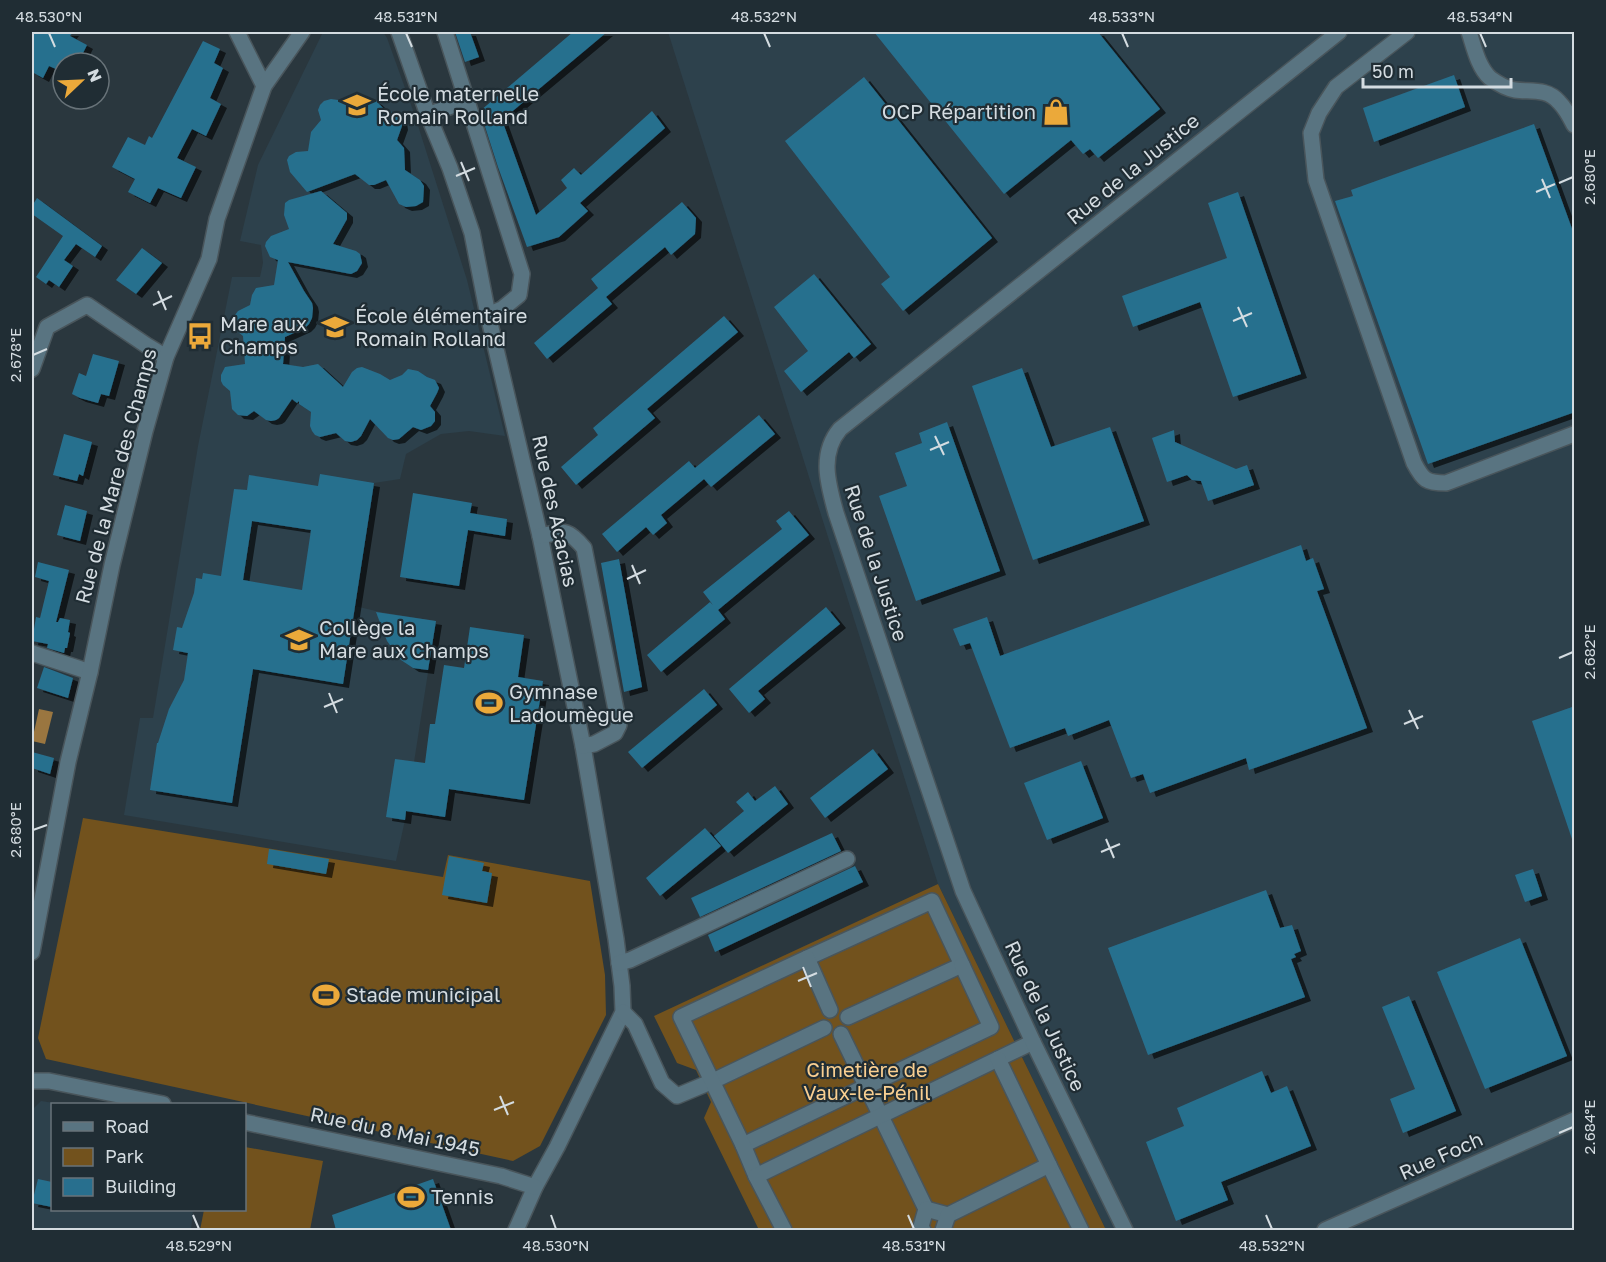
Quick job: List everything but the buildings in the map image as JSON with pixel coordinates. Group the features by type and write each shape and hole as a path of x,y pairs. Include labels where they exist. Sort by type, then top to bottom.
{"street":[{"path":"237,32 264,86"},
{"name":"Rue de la Mare des Champs","path":"32,952 68,762 90,672 112,565 166,357 208,259 217,219 264,86 302,32"},
{"name":"Rue des Acacias","path":"399,32 472,233 488,315 540,536 583,746 619,963 623,1012"},
{"path":"445,32 522,274 519,295 502,309 488,315"},
{"name":"Rue de la Justice","path":"1125,1230 1033,1042 963,891 836,513 826,466 830,445 840,429 1339,32"},
{"path":"1407,32 1336,87 1319,113 1311,133 1316,180 1414,463 1422,478 1432,483 1446,483 1575,434"},
{"path":"1470,32 1478,59 1489,77 1514,90 1537,90 1549,94 1559,101 1575,125"},
{"path":"428,115 467,100"},
{"path":"32,369 47,327 87,305 166,357"},
{"path":"540,536 562,532 574,535 584,548 619,725 615,734 594,744 583,746"},
{"path":"32,653 90,672"},
{"path":"619,963 630,960 848,859"},
{"path":"743,1145 991,1027 932,901 681,1017 784,1230"},
{"path":"807,958 830,1010"},
{"path":"848,1017 962,965"},
{"path":"838,1009 848,1017 848,1027 841,1034 830,1034 824,1028 823,1018 830,1010 838,1009"},
{"path":"516,1230 623,1012 635,1024 662,1083 677,1096 824,1028"},
{"path":"841,1034 926,1209 920,1230"},
{"path":"756,1176 1033,1042"},
{"path":"998,1059 1082,1230"},
{"path":"32,1081 49,1081 158,1103"},
{"name":"Rue Foch","path":"1325,1230 1575,1120"},
{"name":"Rue du 8 Mai 1945","path":"246,1122 501,1176 536,1187"},
{"path":"926,1209 948,1215 1049,1165"},
{"path":"943,1230 948,1215"}],"shaded area":[{"path":"323,32 383,32 387,38 414,113 467,280 505,436 469,431 441,434 406,454 400,479 374,483 355,606 436,621 405,820 396,861 124,815 140,718 153,718 198,446 232,277 260,277 263,263 261,245 240,241 258,165"},
{"path":"668,32 1574,32 1574,1230 1106,1230 938,884"},
{"path":"39,709 53,712 45,744 32,741"},
{"path":"41,1101 54,1103 51,1103 51,1211 193,1211 191,1230 32,1230 32,1110"}],"green space":[{"name":"Stade municipal","path":"83,818 443,877 448,855 590,881 605,975 606,1015 540,1146 513,1161 46,1059 38,1038"},
{"name":"Cimetière de Vaux-le-Pénil","path":"938,884 1106,1230 759,1230 704,1118 711,1102 696,1070 677,1063 654,1016"},
{"path":"246,1147 323,1161 310,1230 200,1230 204,1211 246,1211"}],"place":[{"name":"École maternelle Romain Rolland","path":"357,105"},
{"name":"OCP Répartition","path":"1056,112"},
{"name":"École élémentaire Romain Rolland","path":"335,327"},
{"name":"Mare aux Champs","path":"200,336"},
{"name":"Collège la Mare aux Champs","path":"299,640"},
{"name":"Gymnase Ladoumègue","path":"489,703"},
{"name":"Stade municipal","path":"326,995"},
{"name":"Tennis","path":"411,1197"}]}
